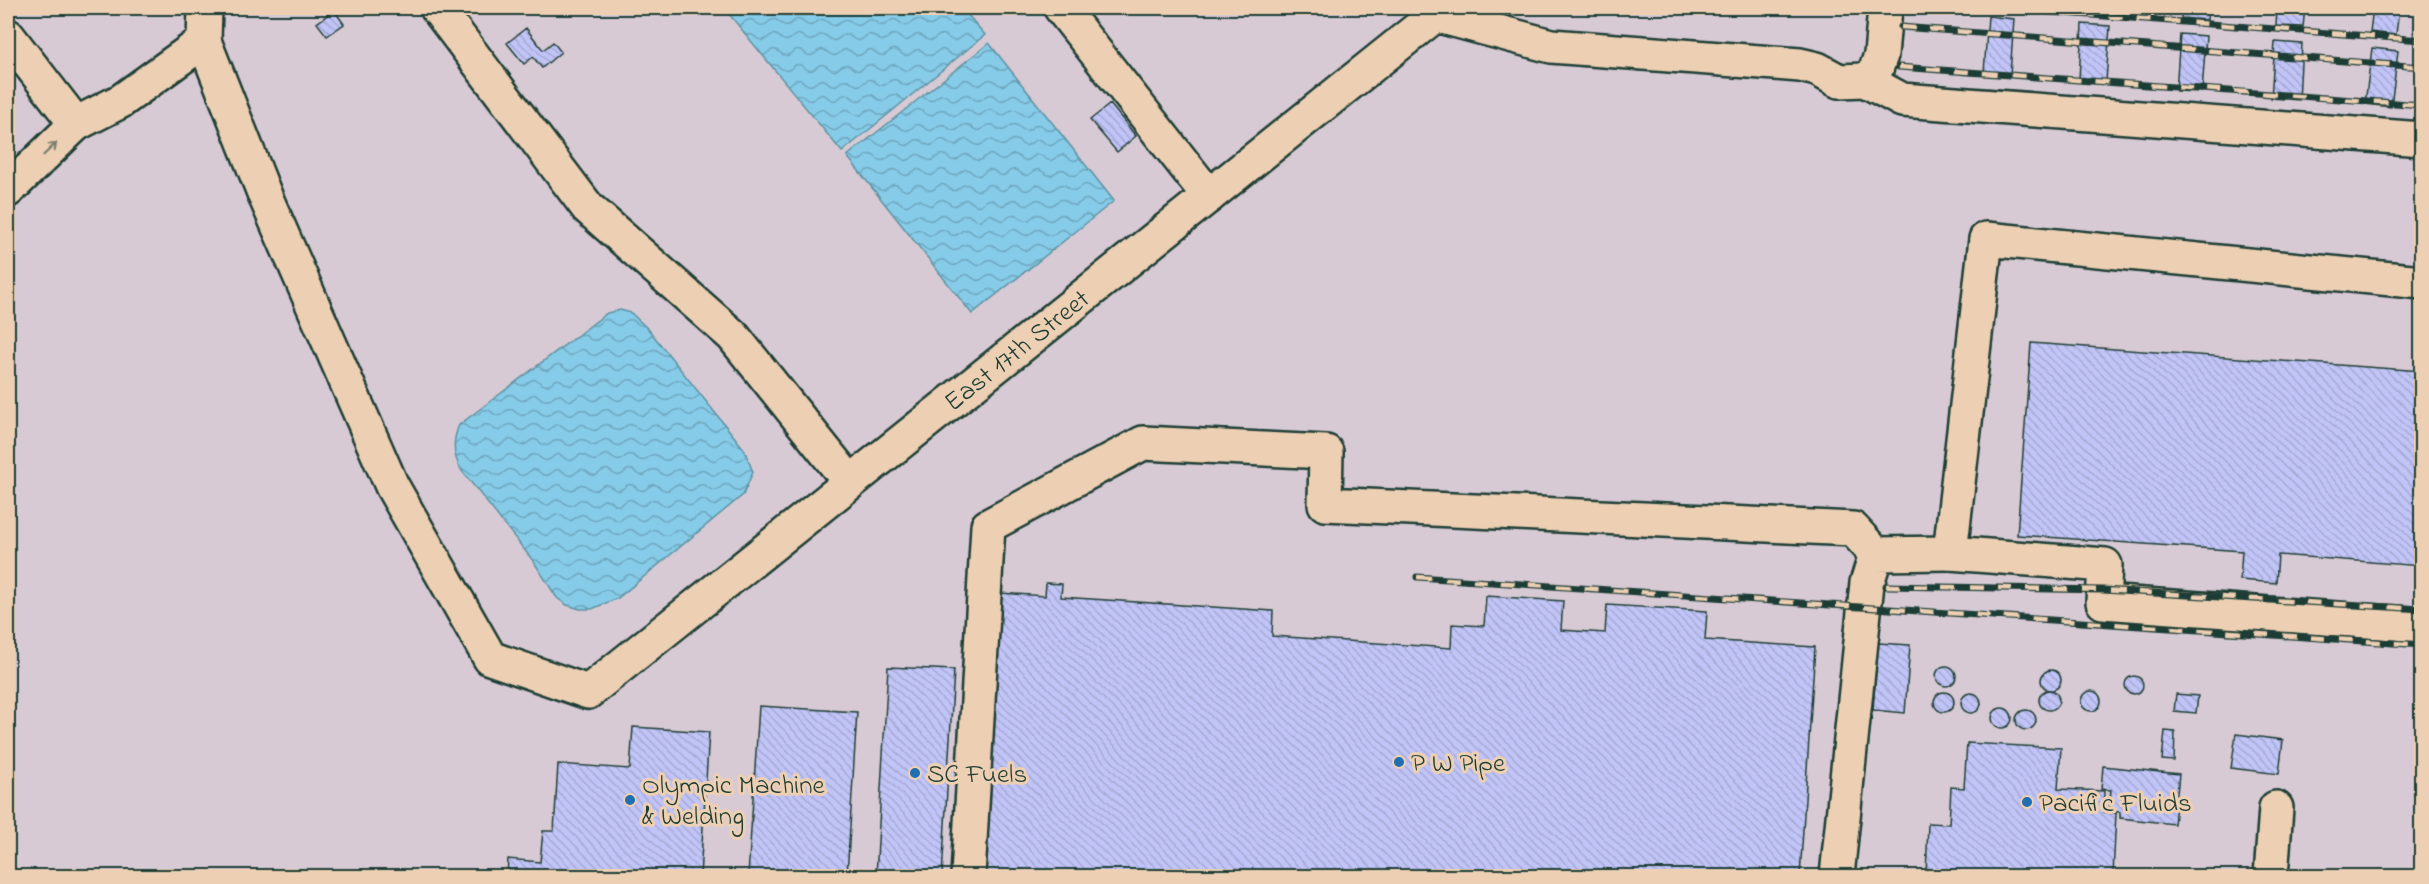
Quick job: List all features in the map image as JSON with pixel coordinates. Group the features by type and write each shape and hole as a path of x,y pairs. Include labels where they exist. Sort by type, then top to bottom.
{"lane":[{"path":"8,190 76,124 121,101 204,41 205,8"},
{"path":"437,8 588,208 733,336 850,482"},
{"path":"1061,8 1209,196"},
{"path":"1865,81 1875,72 1881,55 1886,8"},
{"path":"1440,11 1551,46 1800,65 1816,69 1839,81 1865,81 1902,100 2421,139"},
{"name":"East 17th Street","path":"204,41 266,198 392,486 490,658 588,692 1440,11"},
{"path":"8,36 76,124"},
{"path":"1950,554 1986,239 2421,282"},
{"path":"968,876 988,526 1143,442 1326,452 1325,504 1853,529 1876,554 1950,554 2104,565 2103,602 2421,625"},
{"path":"1837,876 1867,583 1876,554"},
{"path":"2271,876 2276,808"}],"shaded area":[{"path":"8,8 2421,8 2421,876 8,876"}],"water":[{"path":"724,8 962,8 985,35 842,152"},
{"path":"989,43 1114,201 972,314 847,156"},
{"path":"620,310 631,313 649,330 744,449 753,472 743,495 618,598 592,609 580,609 567,605 557,598 534,562 462,471 455,455 454,443 459,425 607,313"}],"building":[{"path":"2181,8 2208,8 2207,20 2181,18"},
{"path":"2277,8 2305,8 2303,27 2276,26"},
{"path":"2373,8 2399,8 2396,35 2370,32"},
{"path":"334,10 344,24 327,36 317,23"},
{"path":"1988,16 2014,19 2010,75 1984,73"},
{"path":"2082,24 2110,26 2106,81 2079,80"},
{"path":"526,28 543,50 553,42 561,52 542,68 533,57 524,64 507,43"},
{"path":"2180,34 2206,36 2202,92 2176,91"},
{"path":"2275,42 2302,44 2299,100 2271,98"},
{"path":"2372,48 2398,51 2391,107 2365,104"},
{"path":"1110,104 1136,136 1117,152 1090,120"},
{"path":"2031,343 2422,371 2422,566 2278,555 2276,583 2240,580 2242,551 2017,535"},
{"name":"P W Pipe","path":"1046,583 1062,584 1061,597 1273,611 1272,636 1451,648 1452,624 1484,626 1486,596 1563,601 1561,630 1605,633 1607,605 1707,611 1705,640 1815,647 1800,876 982,876 1000,593 1045,596"},
{"path":"1878,643 1910,645 1905,713 1873,710"},
{"path":"1946,666 1953,669 1956,676 1953,683 1946,686 1939,683 1936,676 1939,669"},
{"name":"SC Fuels","path":"888,667 954,670 942,876 876,876"},
{"path":"2051,670 2058,673 2061,680 2058,687 2051,690 2044,687 2041,680 2044,673"},
{"path":"2134,676 2140,679 2143,685 2140,691 2134,694 2128,691 2125,685 2128,679"},
{"path":"2049,690 2056,693 2059,700 2056,707 2049,710 2042,707 2039,700 2042,693"},
{"path":"2091,691 2098,694 2101,701 2098,708 2091,711 2084,708 2081,701 2084,694"},
{"path":"1944,692 1951,695 1954,702 1951,709 1944,712 1937,709 1934,702 1937,695"},
{"path":"1971,693 1978,696 1981,703 1978,710 1971,713 1964,710 1961,703 1964,696"},
{"path":"2176,694 2198,696 2196,713 2174,711"},
{"path":"759,706 857,712 847,876 748,876"},
{"path":"2002,708 2009,711 2012,718 2009,725 2002,728 1995,725 1992,718 1995,711"},
{"path":"2026,710 2033,713 2036,720 2033,727 2026,730 2019,727 2016,720 2019,713"},
{"name":"Olympic Machine & Welding","path":"633,727 709,732 700,876 507,876 508,859 540,862 543,831 554,831 558,764 630,769"},
{"path":"2165,731 2175,732 2174,761 2162,760"},
{"path":"2236,734 2283,740 2279,774 2231,768"},
{"name":"Pacific Fluids","path":"1967,743 2061,748 2058,789 2104,791 2103,812 2116,813 2113,876 1926,876 1928,823 1949,824 1951,787 1964,788"},
{"path":"2103,766 2179,774 2174,824 2120,818 2120,812 2109,811 2111,790 2101,789"},
{"path":"2316,872 2389,876 2315,876"}],"railway":[{"path":"1997,8 2422,40"},
{"path":"1901,27 2422,67"},
{"path":"1899,67 2422,105"},
{"path":"1417,577 2422,645"},
{"path":"1886,586 2103,590 2422,609"}],"place":[{"name":"P W Pipe","path":"1399,762"},
{"name":"SC Fuels","path":"915,773"},
{"name":"Olympic Machine & Welding","path":"630,800"},
{"name":"Pacific Fluids","path":"2027,802"}]}
